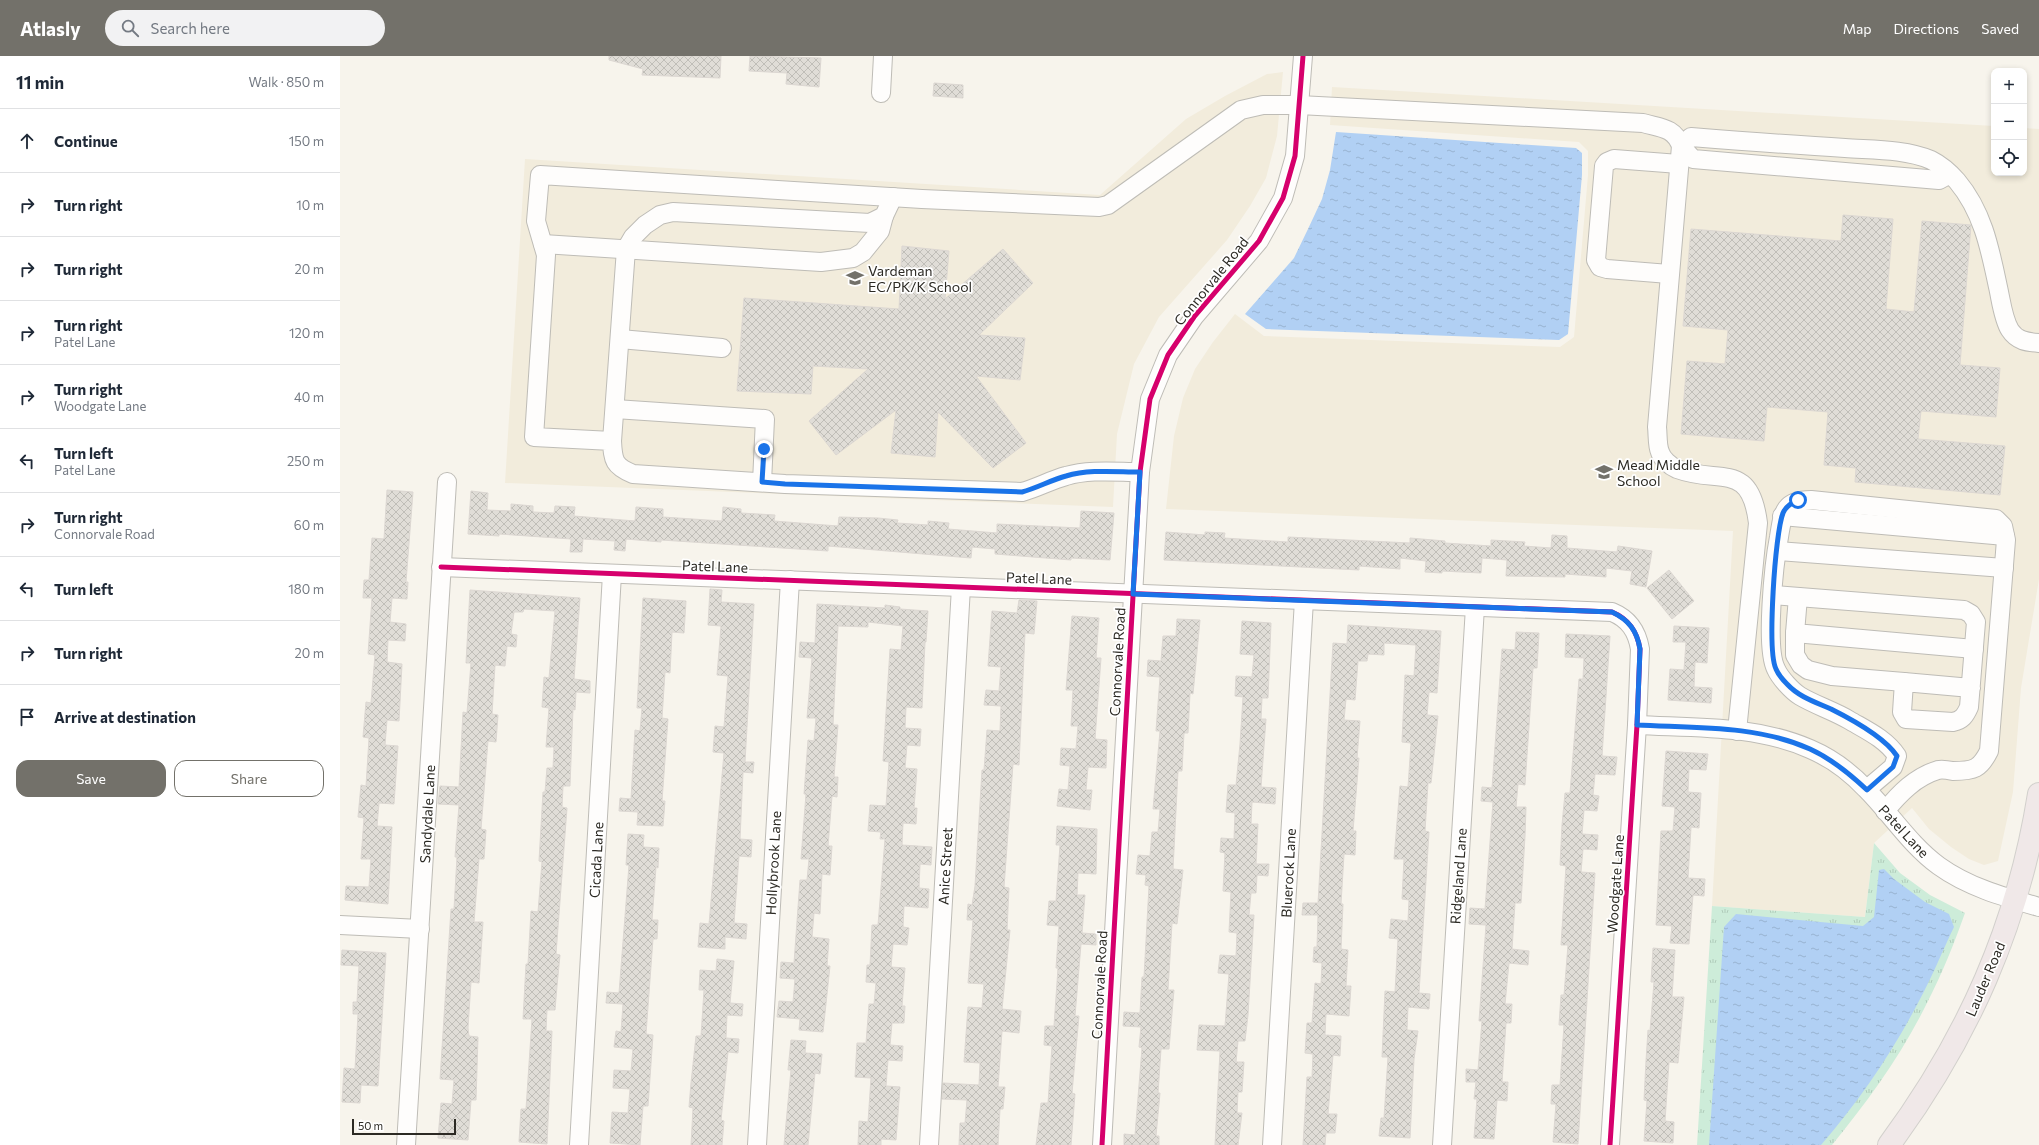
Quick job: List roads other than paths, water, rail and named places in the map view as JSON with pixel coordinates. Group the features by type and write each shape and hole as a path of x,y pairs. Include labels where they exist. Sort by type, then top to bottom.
{"main road":[{"name":"Lauder Road","path":"1889,1145 1938,1075 1971,1013 2000,948 2015,900 2033,832 2039,794"}],"street":[{"path":"881,93 883,56"},
{"name":"Connorvale Road","path":"1102,1145 1140,472 1150,399 1168,355 1194,317 1259,241 1283,198 1295,156 1303,56"},
{"path":"612,441 534,437 546,255 536,222 540,175 1055,206 1108,205 1242,110 1263,105 1299,105 1643,123 1667,130 1677,136 1681,146 1693,159 1939,180 1950,174"},
{"path":"1737,731 1758,523 1756,504 1747,489 1735,478 1689,473 1670,466 1660,453 1657,427 1681,146 1691,137 1902,154 1931,160 1950,174 1958,183 1980,218 1988,238 2002,305 2010,330 2017,338 2025,342 2039,343"},
{"path":"1669,274 1607,269 1600,267 1596,260 1604,166 1607,162 1614,159 1679,164"},
{"path":"543,244 821,262 853,258 863,252 880,231 884,216 893,197"},
{"path":"884,216 870,223 862,223 673,212 660,215 645,225 633,237 626,249 612,441 613,459 620,468 633,474 762,482 1022,492 1038,488 1066,476 1088,472 1140,472"},
{"path":"620,339 722,348"},
{"path":"615,409 765,419 762,482"},
{"name":"Sandydale Lane","path":"406,1145 447,482"},
{"path":"1867,790 1893,767 1897,756 1891,748 1868,730 1832,710 1800,696 1776,669 1771,626 1777,551 1782,516 1789,504 1798,500 1811,500 1996,519 2003,526 2005,536 2004,568 1990,750 1983,762 1974,770 1939,770 1922,777 1900,792 1885,811"},
{"path":"1777,551 2004,568"},
{"name":"Patel Lane","path":"441,567 1612,612 1622,617 1631,625"},
{"name":"Cicada Lane","path":"579,1145 612,574"},
{"name":"Hollybrook Lane","path":"757,1145 790,580"},
{"name":"Anice Street","path":"929,1145 961,587"},
{"path":"1773,596 1964,610 1971,614 1976,622 1969,707 1965,716 1960,720 1953,722 1906,719 1902,712 1904,682"},
{"path":"1798,597 1795,655 1801,665 1808,670 1832,676 1904,682 1994,693"},
{"name":"Bluerock Lane","path":"1272,1145 1304,600"},
{"name":"Ridgeland Lane","path":"1442,1145 1475,607"},
{"name":"Woodgate Lane","path":"1610,1145 1637,725 1640,649 1638,638 1631,625"},
{"path":"1795,634 1974,649"},
{"name":"Patel Lane","path":"1637,725 1737,731 1761,734 1810,749 1833,762 1867,790 1908,838 1938,866 1970,885 2039,907"},
{"path":"340,925 420,929"}],"water":[{"path":"1336,132 1576,148 1582,153 1582,175 1568,334 1559,340 1266,329 1245,314 1294,258 1322,199 1330,170"},
{"path":"1884,869 1894,879 1925,902 1949,914 1954,927 1924,992 1886,1058 1862,1094 1821,1145 1709,1145 1724,927 1736,914 1863,926 1874,917 1879,870"}],"place":[{"name":"Vardeman EC/PK/K School","path":"855,278"},
{"name":"Mead Middle School","path":"1604,472"}]}
